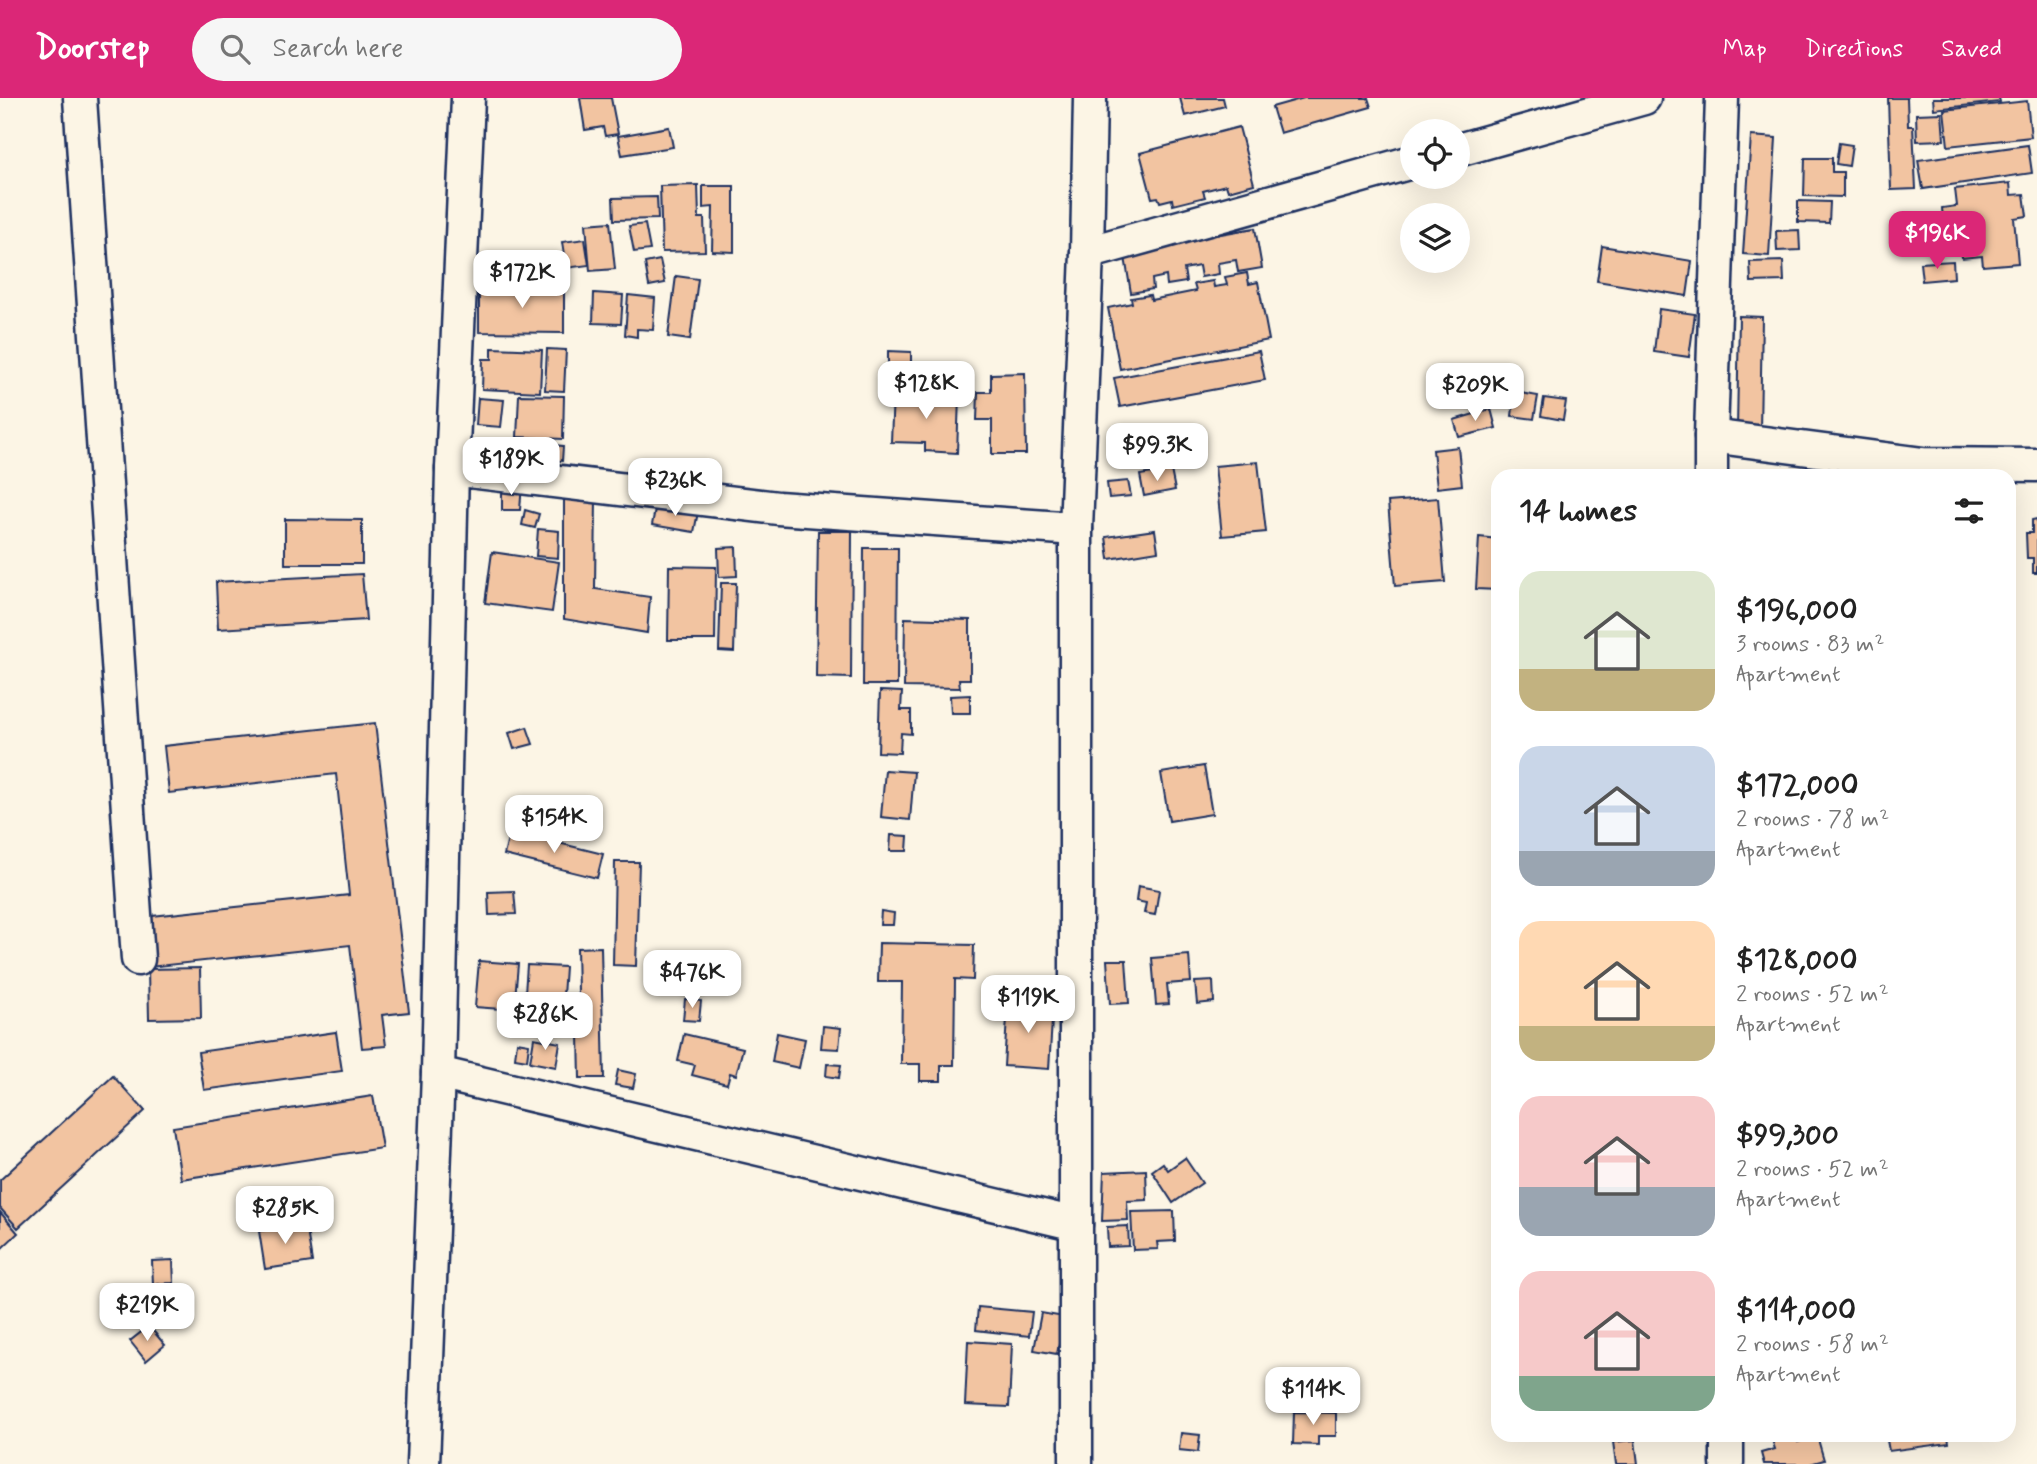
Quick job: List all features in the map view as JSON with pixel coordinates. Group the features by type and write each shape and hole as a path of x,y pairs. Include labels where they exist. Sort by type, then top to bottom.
{"street":[{"path":"80,98 138,959"},
{"path":"423,1464 438,1073 452,469 468,98"},
{"path":"1076,1464 1076,529 1090,98"},
{"path":"1470,147 1644,98"},
{"path":"1711,469 1722,98"},
{"path":"1087,253 1400,165"},
{"path":"1711,436 1923,464 2037,465"},
{"path":"452,469 778,508 1076,529"},
{"path":"438,1073 1076,1224"},
{"path":"1727,1442 1727,1464"}],"building":[{"path":"580,98 611,98 618,134 605,136 603,127 585,130"},
{"path":"1180,98 1223,98 1225,106 1185,116"},
{"path":"1304,98 1368,98 1371,107 1280,133 1272,107"},
{"path":"1888,98 1907,98 1908,126 1913,126 1916,189 1891,190"},
{"path":"1933,98 1999,98 2000,102 1934,109"},
{"path":"2027,101 2031,137 1948,146 1944,110"},
{"path":"1942,113 1944,140 1917,141 1916,114"},
{"path":"669,127 673,147 622,155 618,136"},
{"path":"1239,127 1254,184 1228,191 1226,185 1203,191 1205,197 1173,205 1172,199 1160,202 1158,197 1152,198 1140,153"},
{"path":"1751,136 1776,138 1769,256 1743,254"},
{"path":"1839,143 1852,145 1849,166 1836,164"},
{"path":"2028,145 2032,173 1923,189 1918,160"},
{"path":"1805,158 1832,158 1832,172 1843,172 1843,197 1804,196"},
{"path":"2010,183 2011,195 2024,194 2027,216 2014,218 2018,263 1983,266 1982,256 1962,258 1960,238 1945,239 1942,208 1957,206 1955,189"},
{"path":"698,185 699,218 704,218 705,251 662,252 660,186"},
{"path":"703,186 734,186 734,252 712,251 713,207 703,208"},
{"path":"657,197 658,219 614,220 613,198"},
{"path":"1798,201 1830,202 1829,223 1798,222"},
{"path":"610,222 615,269 590,271 586,224"},
{"path":"645,224 650,250 634,252 629,226"},
{"path":"1255,228 1262,268 1238,272 1236,260 1218,263 1219,274 1201,277 1199,266 1184,269 1186,282 1167,285 1166,276 1152,279 1153,289 1131,293 1124,251"},
{"path":"1799,230 1800,250 1777,251 1776,231"},
{"path":"585,239 589,265 566,268 562,242"},
{"path":"1602,246 1692,261 1687,296 1597,281"},
{"path":"660,260 665,283 649,286 645,263"},
{"path":"1783,261 1784,281 1751,282 1750,262"},
{"path":"1953,261 1954,278 1922,281 1920,263"},
{"path":"1247,273 1249,284 1258,282 1269,340 1120,369 1108,308 1132,303 1131,298 1150,295 1151,300 1196,291 1194,284 1213,281 1214,287 1227,285 1225,277"},
{"path":"676,276 698,279 690,340 668,337"},
{"path":"479,286 564,287 564,333 479,332"},
{"path":"594,293 623,295 621,324 593,323"},
{"path":"628,295 655,298 653,330 637,329 637,337 625,335"},
{"path":"1659,309 1695,314 1689,357 1654,352"},
{"path":"1739,316 1762,317 1760,431 1737,430"},
{"path":"492,348 542,350 540,392 482,389 483,359 492,359"},
{"path":"547,349 566,350 564,391 545,390"},
{"path":"888,351 911,352 911,383 888,382"},
{"path":"1259,351 1265,380 1120,407 1114,378"},
{"path":"1025,373 1026,454 992,454 992,420 977,420 978,392 991,392 991,374"},
{"path":"1515,392 1538,396 1534,419 1512,416"},
{"path":"893,393 959,397 957,453 925,451 925,443 891,442"},
{"path":"519,395 564,396 563,439 517,437"},
{"path":"478,398 504,400 501,427 476,425"},
{"path":"1544,398 1566,401 1563,420 1541,416"},
{"path":"1491,409 1496,428 1459,437 1454,420"},
{"path":"507,441 563,446 562,461 506,456"},
{"path":"1458,447 1462,485 1437,488 1433,450"},
{"path":"1258,462 1266,532 1222,536 1215,466"},
{"path":"1171,470 1175,490 1144,496 1140,475"},
{"path":"1128,481 1131,496 1109,498 1107,483"},
{"path":"502,483 522,484 520,510 502,510"},
{"path":"564,495 596,496 595,589 650,597 647,633 564,619"},
{"path":"1438,498 1445,582 1395,586 1388,502"},
{"path":"656,504 698,512 694,532 652,525"},
{"path":"525,510 539,514 535,528 522,525"},
{"path":"285,519 362,520 362,564 285,564"},
{"path":"2037,519 2037,573 2033,573 2033,558 2027,558 2026,533 2032,533 2032,520"},
{"path":"538,529 559,531 558,558 536,556"},
{"path":"1155,530 1158,551 1109,559 1106,537"},
{"path":"818,531 852,531 851,678 816,677"},
{"path":"1479,537 1491,538 1491,590 1476,589"},
{"path":"736,547 737,576 719,577 718,548"},
{"path":"864,548 898,548 897,685 863,685"},
{"path":"492,552 559,562 552,612 485,603"},
{"path":"669,566 716,567 715,640 668,640"},
{"path":"362,574 366,620 218,629 216,582"},
{"path":"721,583 736,583 734,652 719,651"},
{"path":"905,618 970,620 970,679 959,679 960,688 904,687"},
{"path":"880,691 902,692 901,710 911,710 911,734 901,733 900,753 878,752"},
{"path":"970,695 970,713 951,713 950,696"},
{"path":"375,723 409,1012 382,1015 386,1046 362,1048 350,945 149,967 143,917 349,895 336,774 169,793 164,746"},
{"path":"527,727 533,744 514,749 509,733"},
{"path":"1204,766 1212,814 1169,821 1161,773"},
{"path":"885,770 914,772 910,820 881,817"},
{"path":"510,831 603,854 597,878 504,855"},
{"path":"891,835 908,836 907,851 890,851"},
{"path":"615,862 639,862 636,966 613,965"},
{"path":"1138,886 1159,890 1155,915 1144,913 1146,903 1136,901"},
{"path":"514,891 516,914 489,915 488,892"},
{"path":"881,911 894,913 893,925 880,925"},
{"path":"879,943 974,945 973,980 955,979 954,1065 941,1065 941,1081 920,1081 920,1064 901,1064 902,982 878,982"},
{"path":"601,947 604,1078 580,1078 577,948"},
{"path":"1189,955 1191,982 1167,984 1169,1004 1156,1005 1152,958"},
{"path":"1107,960 1126,960 1129,1003 1110,1004"},
{"path":"479,961 518,964 514,1010 475,1007"},
{"path":"527,965 565,967 562,1010 524,1007"},
{"path":"200,968 201,1018 149,1019 148,969"},
{"path":"1213,981 1214,1002 1197,1004 1195,982"},
{"path":"685,999 701,1001 699,1021 683,1020"},
{"path":"1008,1001 1053,1004 1049,1069 1004,1066"},
{"path":"823,1026 841,1028 839,1049 821,1048"},
{"path":"336,1032 342,1071 204,1090 198,1052"},
{"path":"777,1033 805,1039 799,1068 772,1062"},
{"path":"684,1034 743,1048 736,1075 730,1073 727,1084 692,1075 695,1065 678,1061"},
{"path":"534,1038 560,1043 556,1067 530,1062"},
{"path":"517,1042 529,1044 527,1060 515,1058"},
{"path":"827,1064 841,1065 839,1078 826,1076"},
{"path":"618,1070 636,1074 633,1088 615,1085"},
{"path":"113,1076 145,1111 18,1228 0,1208 0,1180"},
{"path":"373,1096 382,1148 181,1179 173,1127"},
{"path":"1185,1158 1202,1183 1173,1203 1152,1171 1163,1163 1168,1170"},
{"path":"1146,1170 1147,1200 1127,1201 1128,1220 1102,1221 1104,1172"},
{"path":"1174,1211 1175,1241 1157,1242 1158,1249 1133,1250 1131,1212"},
{"path":"0,1212 18,1233 0,1250"},
{"path":"306,1224 312,1262 265,1269 259,1231"},
{"path":"1128,1226 1129,1246 1108,1247 1107,1227"},
{"path":"173,1260 174,1283 153,1284 152,1261"},
{"path":"978,1307 1032,1312 1029,1336 976,1330"},
{"path":"1041,1313 1064,1317 1057,1354 1034,1350"},
{"path":"149,1326 165,1345 146,1361 130,1341"},
{"path":"968,1341 1012,1344 1009,1407 965,1405"},
{"path":"1294,1412 1336,1413 1336,1436 1318,1436 1318,1445 1293,1444"},
{"path":"1181,1433 1200,1435 1198,1452 1179,1450"},
{"path":"1613,1442 1635,1442 1638,1464 1616,1464"},
{"path":"1773,1442 1819,1442 1824,1460 1810,1464 1764,1464 1761,1453 1775,1449"},
{"path":"1887,1442 1949,1442 1949,1443 1889,1451"}]}
